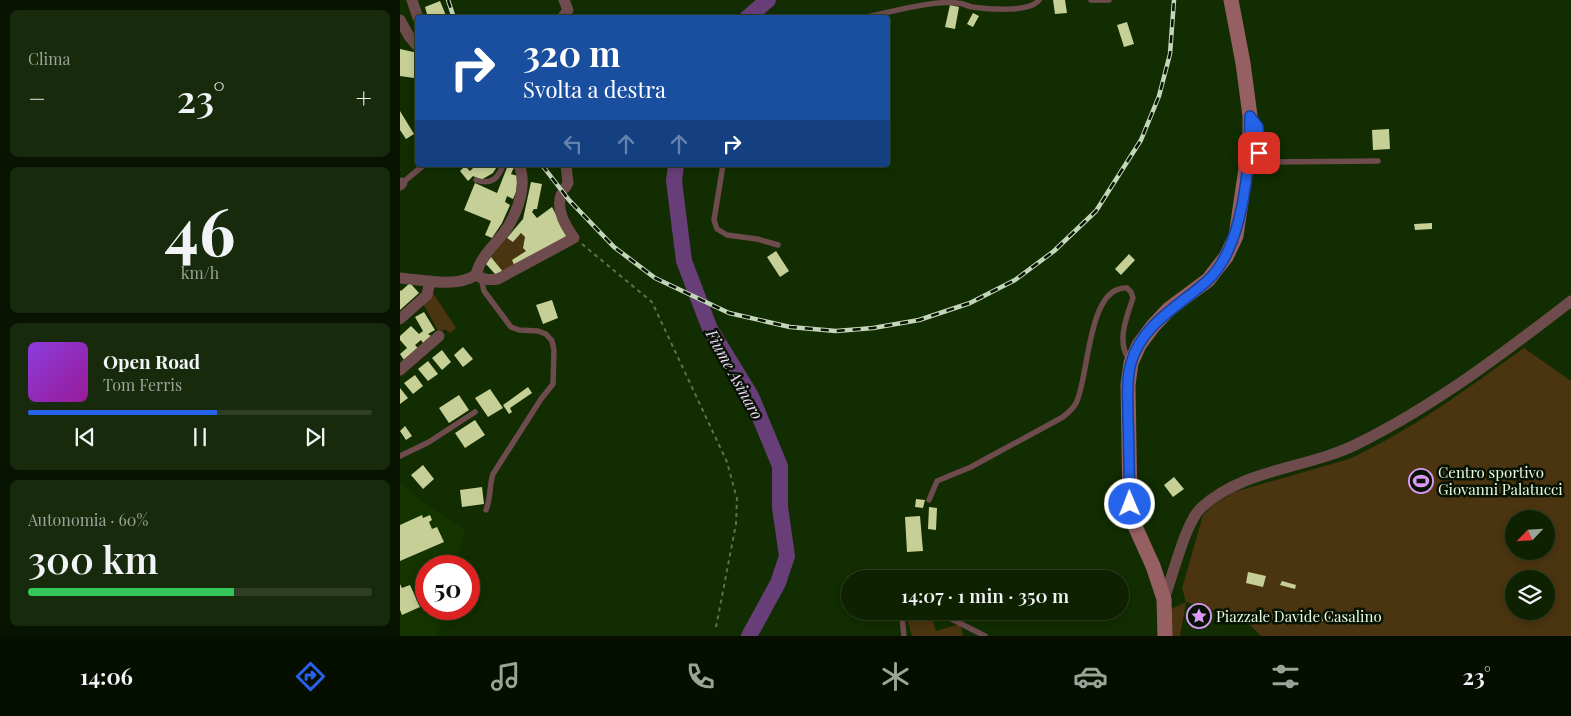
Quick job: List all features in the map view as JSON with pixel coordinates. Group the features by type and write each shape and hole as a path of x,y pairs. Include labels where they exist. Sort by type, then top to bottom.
{"main road":[{"path":"1165,636 1164,599 1153,566 1134,524 1130,504 1128,385 1131,363 1139,345 1169,309 1208,280 1226,257 1236,236 1250,141 1250,116 1244,63 1231,0"}],"street":[{"path":"412,0 417,15"},
{"path":"564,0 568,10 564,15"},
{"path":"400,20 413,33"},
{"path":"479,276 479,262 509,226 522,193 522,172 520,167"},
{"path":"400,278 452,282 468,280 479,276 488,280 498,278 574,238 560,212 558,204 568,183 566,167"},
{"path":"400,319 428,295 430,281"},
{"path":"1164,599 1188,530 1199,510 1209,501 1240,482 1342,451 1359,443 1415,412 1457,384 1531,332 1571,301"},
{"path":"400,370 439,336"}],"lane":[{"path":"877,15 944,2 970,6 1028,8 1039,0"},
{"path":"1091,0 1109,0"},
{"path":"1250,116 1258,127 1259,153 1266,162 1378,161"},
{"path":"401,184 422,167"},
{"path":"476,180 484,183 493,181 500,174 502,167"},
{"path":"723,167 714,220 717,229 727,235 757,239 778,245"},
{"path":"479,276 484,291 510,327 546,334 552,342 554,350 552,384 493,474 489,485 490,501 486,510"},
{"path":"929,500 937,482 972,467 1071,411 1083,383 1092,333 1098,314 1106,299 1122,288 1127,288 1131,292 1132,298 1122,338 1124,354 1131,363"},
{"path":"400,456 429,442 475,412"},
{"path":"902,620 904,636"},
{"path":"954,620 985,636"}],"path":[{"path":"574,238 652,302 727,462 737,498 736,524 716,628"}],"shaded area":[{"path":"521,233 525,237 523,248 526,251 512,260 515,267 504,273 491,257 507,238 513,242"},
{"path":"433,293 456,328 450,333 446,330 438,331 424,305"},
{"name":"Centro sportivo Giovanni Palatucci","path":"1524,348 1571,381 1571,636 1261,636 1245,620 1186,602 1182,588 1203,515 1215,504 1234,492 1349,459 1372,448 1439,408"},
{"path":"400,482 422,502 465,529 458,555 415,555 415,620 442,620 437,636 400,636"},
{"path":"1186,602 1180,636 1171,636 1171,609"},
{"path":"908,620 933,620 936,631 960,624 963,636 912,636"}],"building":[{"path":"1053,0 1065,0 1067,13 1055,14"},
{"path":"440,1 446,15 427,15 425,7"},
{"path":"950,5 959,7 955,29 945,27"},
{"path":"973,13 979,16 973,27 967,24"},
{"path":"1127,22 1134,44 1124,47 1117,25"},
{"path":"400,49 415,52 414,78 400,76"},
{"path":"400,111 414,134 406,139 400,130"},
{"path":"1389,129 1390,149 1373,150 1372,130"},
{"path":"466,167 470,171 474,167 497,167 493,173 481,180 473,176 468,181 460,171"},
{"path":"507,167 514,167 511,174 518,176 516,192 513,199 507,196 505,202 510,205 502,223 492,238 485,235 491,221 464,210 475,183 497,193"},
{"path":"531,182 542,184 537,209 534,209 532,212 537,218 552,207 567,236 515,267 512,260 526,251 523,248 525,237 521,233 513,242 507,238 523,219"},
{"path":"1432,223 1432,229 1415,230 1414,224"},
{"path":"776,251 789,271 780,277 767,257"},
{"path":"1129,254 1135,260 1121,275 1115,269"},
{"path":"491,257 504,273 495,274 486,264"},
{"path":"410,283 419,293 400,310 400,290"},
{"path":"552,300 558,318 543,324 536,305"},
{"path":"424,312 435,330 428,334 431,336 423,343 421,340 415,345 418,348 404,360 400,354 407,348 400,340 400,336 411,326 419,334 423,331 415,317"},
{"path":"463,347 473,359 463,367 454,355"},
{"path":"442,350 451,362 442,370 432,358"},
{"path":"428,361 438,374 428,381 418,369"},
{"path":"415,375 423,386 413,394 404,383"},
{"path":"528,387 532,393 510,408 512,412 509,414 503,405"},
{"path":"400,388 408,398 400,404"},
{"path":"490,389 503,408 488,417 475,398"},
{"path":"459,395 469,410 449,423 439,408"},
{"path":"475,420 485,435 465,448 455,433"},
{"path":"405,426 412,436 406,440 400,431"},
{"path":"423,465 434,479 423,489 411,475"},
{"path":"1174,477 1184,489 1173,497 1164,485"},
{"path":"482,487 484,504 462,507 460,490"},
{"path":"916,499 925,500 923,508 915,507"},
{"path":"929,507 937,508 936,530 928,529"},
{"path":"422,515 423,518 430,515 432,520 429,522 432,529 437,527 444,542 400,561 400,525"},
{"path":"920,516 923,551 907,552 905,517"},
{"path":"1248,572 1266,576 1263,587 1246,583"},
{"path":"1282,581 1296,585 1295,589 1280,585"},
{"path":"400,584 402,588 410,585 415,596 415,609 402,615 400,610"},
{"path":"1319,615 1338,618 1337,624 1318,620"}],"waterway":[{"name":"Fiume Asinaro","path":"750,15 768,0"},
{"name":"Fiume Asinaro","path":"676,167 674,181 684,261 710,329 751,396 780,466 780,507 787,556 778,583 749,636"}],"railway":[{"path":"448,0 453,15"},
{"path":"544,167 569,200 614,247 655,278 729,313 790,327 836,331 873,328 919,320 970,303 1015,280 1054,251 1096,211 1141,140 1159,96 1170,54 1174,0"}],"place":[{"name":"Centro sportivo Giovanni Palatucci","path":"1421,481"},
{"name":"Piazzale Davide Casalino","path":"1199,616"}],"route":[{"path":"1130,504 1128,385 1131,363 1139,345 1153,326 1169,309 1208,280 1226,257 1236,236 1241,208 1250,141 1250,116 1258,127 1259,153"}]}
